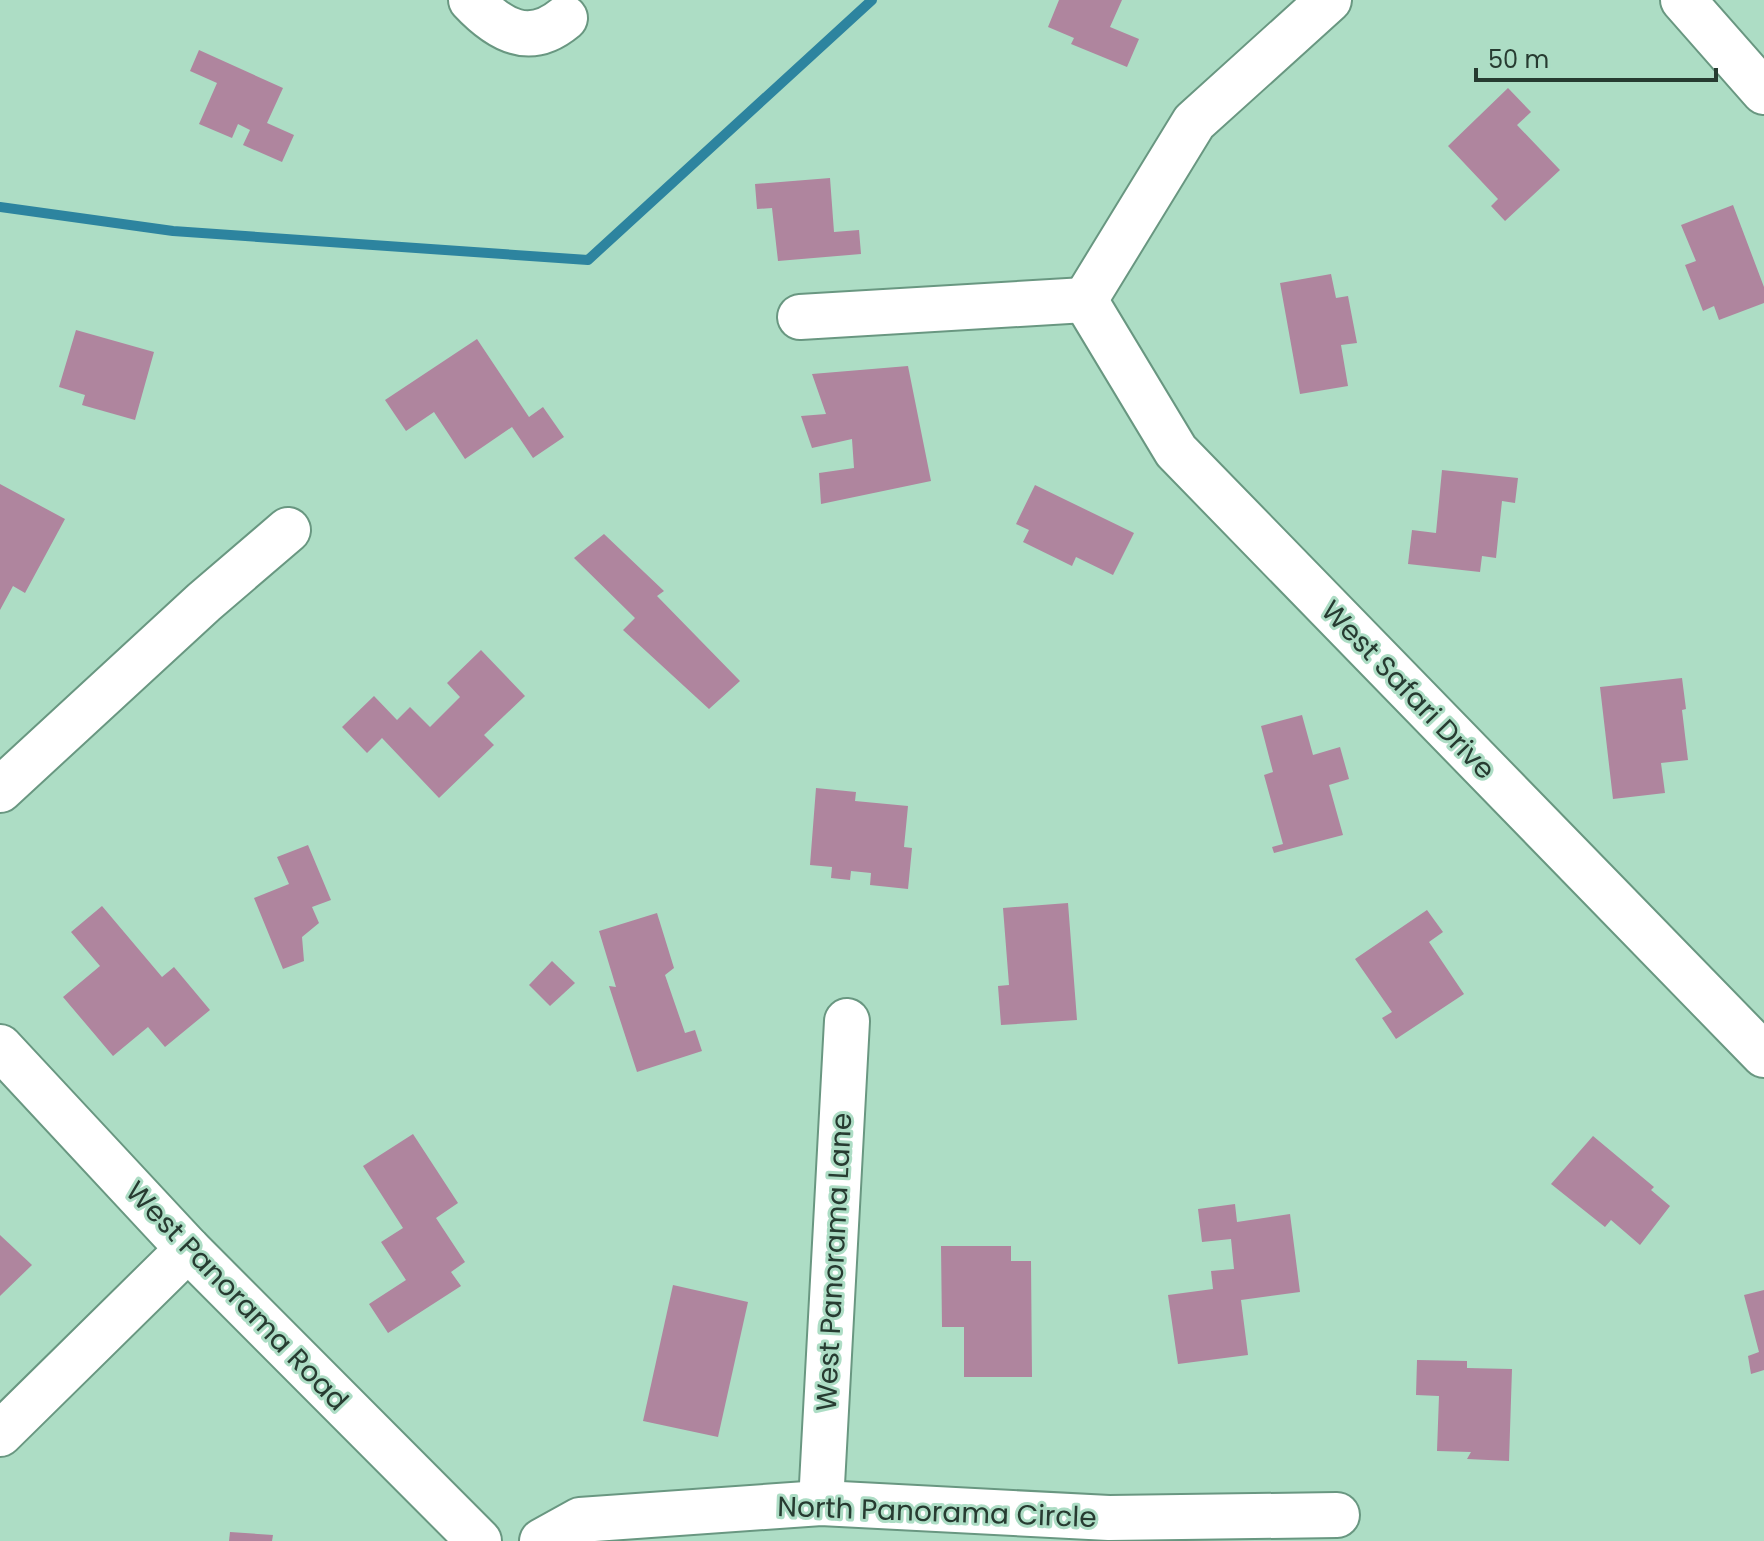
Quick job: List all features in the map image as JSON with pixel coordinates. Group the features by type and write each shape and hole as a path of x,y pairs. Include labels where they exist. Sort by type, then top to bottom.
{"street":[{"path":"471,0 490,20 507,29 531,35 551,30 565,18"},
{"path":"800,317 1085,300 1194,122 1329,0"},
{"path":"1683,0 1764,92"},
{"name":"West Safari Drive","path":"1085,300 1176,451 1764,1055"},
{"path":"0,790 204,602 288,530"},
{"name":"West Panorama Lane","path":"821,1503 847,1021"},
{"name":"West Panorama Road","path":"0,1047 188,1249 479,1541"},
{"path":"0,1434 188,1249"},
{"name":"North Panorama Circle","path":"542,1541 580,1520 821,1503 1109,1518 1337,1515"}],"building":[{"path":"1059,0 1122,0 1110,27 1139,39 1127,67 1071,44 1074,38 1048,27"},
{"path":"199,50 283,88 267,123 294,135 282,162 243,145 250,130 238,124 232,138 199,124 217,83 190,71"},
{"path":"1508,88 1531,112 1517,125 1560,170 1505,221 1491,206 1498,199 1448,146"},
{"path":"830,178 834,232 859,230 861,254 778,261 772,208 757,209 755,184"},
{"path":"1733,205 1764,287 1764,303 1719,320 1714,306 1703,311 1685,265 1696,261 1681,225"},
{"path":"1331,274 1336,298 1348,296 1357,343 1341,345 1348,386 1300,394 1280,283"},
{"path":"76,330 154,352 135,420 82,405 85,395 59,387"},
{"path":"477,339 529,417 543,407 564,437 533,458 512,427 465,459 434,412 406,431 385,400"},
{"path":"908,366 931,481 821,504 819,473 854,468 852,439 812,448 801,416 826,414 812,374"},
{"path":"1442,470 1518,478 1515,503 1502,501 1496,558 1482,556 1480,572 1408,564 1412,530 1436,533"},
{"path":"0,484 65,519 25,593 13,586 0,610"},
{"path":"1035,485 1134,533 1113,575 1076,557 1072,566 1023,542 1029,530 1016,524"},
{"path":"604,534 664,591 657,596 740,681 709,709 623,630 635,618 574,558"},
{"path":"481,650 525,696 484,735 494,745 439,798 382,738 367,753 342,727 374,696 397,720 410,707 430,727 460,697 447,683"},
{"path":"1682,678 1688,760 1661,763 1665,793 1613,799 1600,687"},
{"path":"1302,715 1313,755 1340,747 1349,779 1329,785 1343,835 1274,853 1272,847 1283,844 1264,775 1273,772 1261,726"},
{"path":"816,788 856,792 855,801 908,806 904,847 912,848 908,889 870,885 871,873 851,871 850,880 831,878 832,867 810,865"},
{"path":"308,845 331,900 312,907 319,923 302,937 304,961 283,969 254,898 289,884 277,857"},
{"path":"1068,903 1077,1020 1001,1025 998,986 1009,985 1003,908"},
{"path":"102,906 162,977 174,967 210,1010 165,1047 148,1027 113,1056 63,997 100,966 71,932"},
{"path":"1427,910 1443,932 1429,942 1464,994 1396,1039 1382,1018 1392,1012 1355,959"},
{"path":"657,913 674,968 665,975 685,1033 695,1030 702,1051 637,1072 609,986 616,987 599,931"},
{"path":"552,961 575,983 550,1006 529,985"},
{"path":"413,1134 458,1203 436,1218 465,1262 451,1272 461,1286 388,1333 369,1304 406,1280 381,1242 403,1228 363,1166"},
{"path":"1593,1136 1654,1187 1651,1190 1670,1206 1640,1245 1611,1220 1605,1227 1551,1184"},
{"path":"1235,1204 1237,1222 1290,1214 1300,1292 1241,1300 1248,1355 1178,1364 1168,1295 1213,1289 1211,1271 1234,1269 1231,1239 1202,1242 1198,1209"},
{"path":"0,1235 32,1265 0,1296"},
{"path":"941,1246 1011,1246 1011,1261 1031,1261 1032,1377 964,1377 964,1327 942,1327"},
{"path":"673,1285 748,1302 718,1437 643,1421"},
{"path":"1764,1290 1764,1370 1751,1374 1748,1356 1759,1352 1744,1295"},
{"path":"1417,1360 1467,1361 1467,1368 1512,1369 1509,1461 1467,1459 1471,1452 1437,1451 1439,1396 1416,1395"},
{"path":"230,1532 273,1535 272,1541 229,1541"}],"waterway":[{"path":"0,207 173,231 588,260 872,0"}]}
